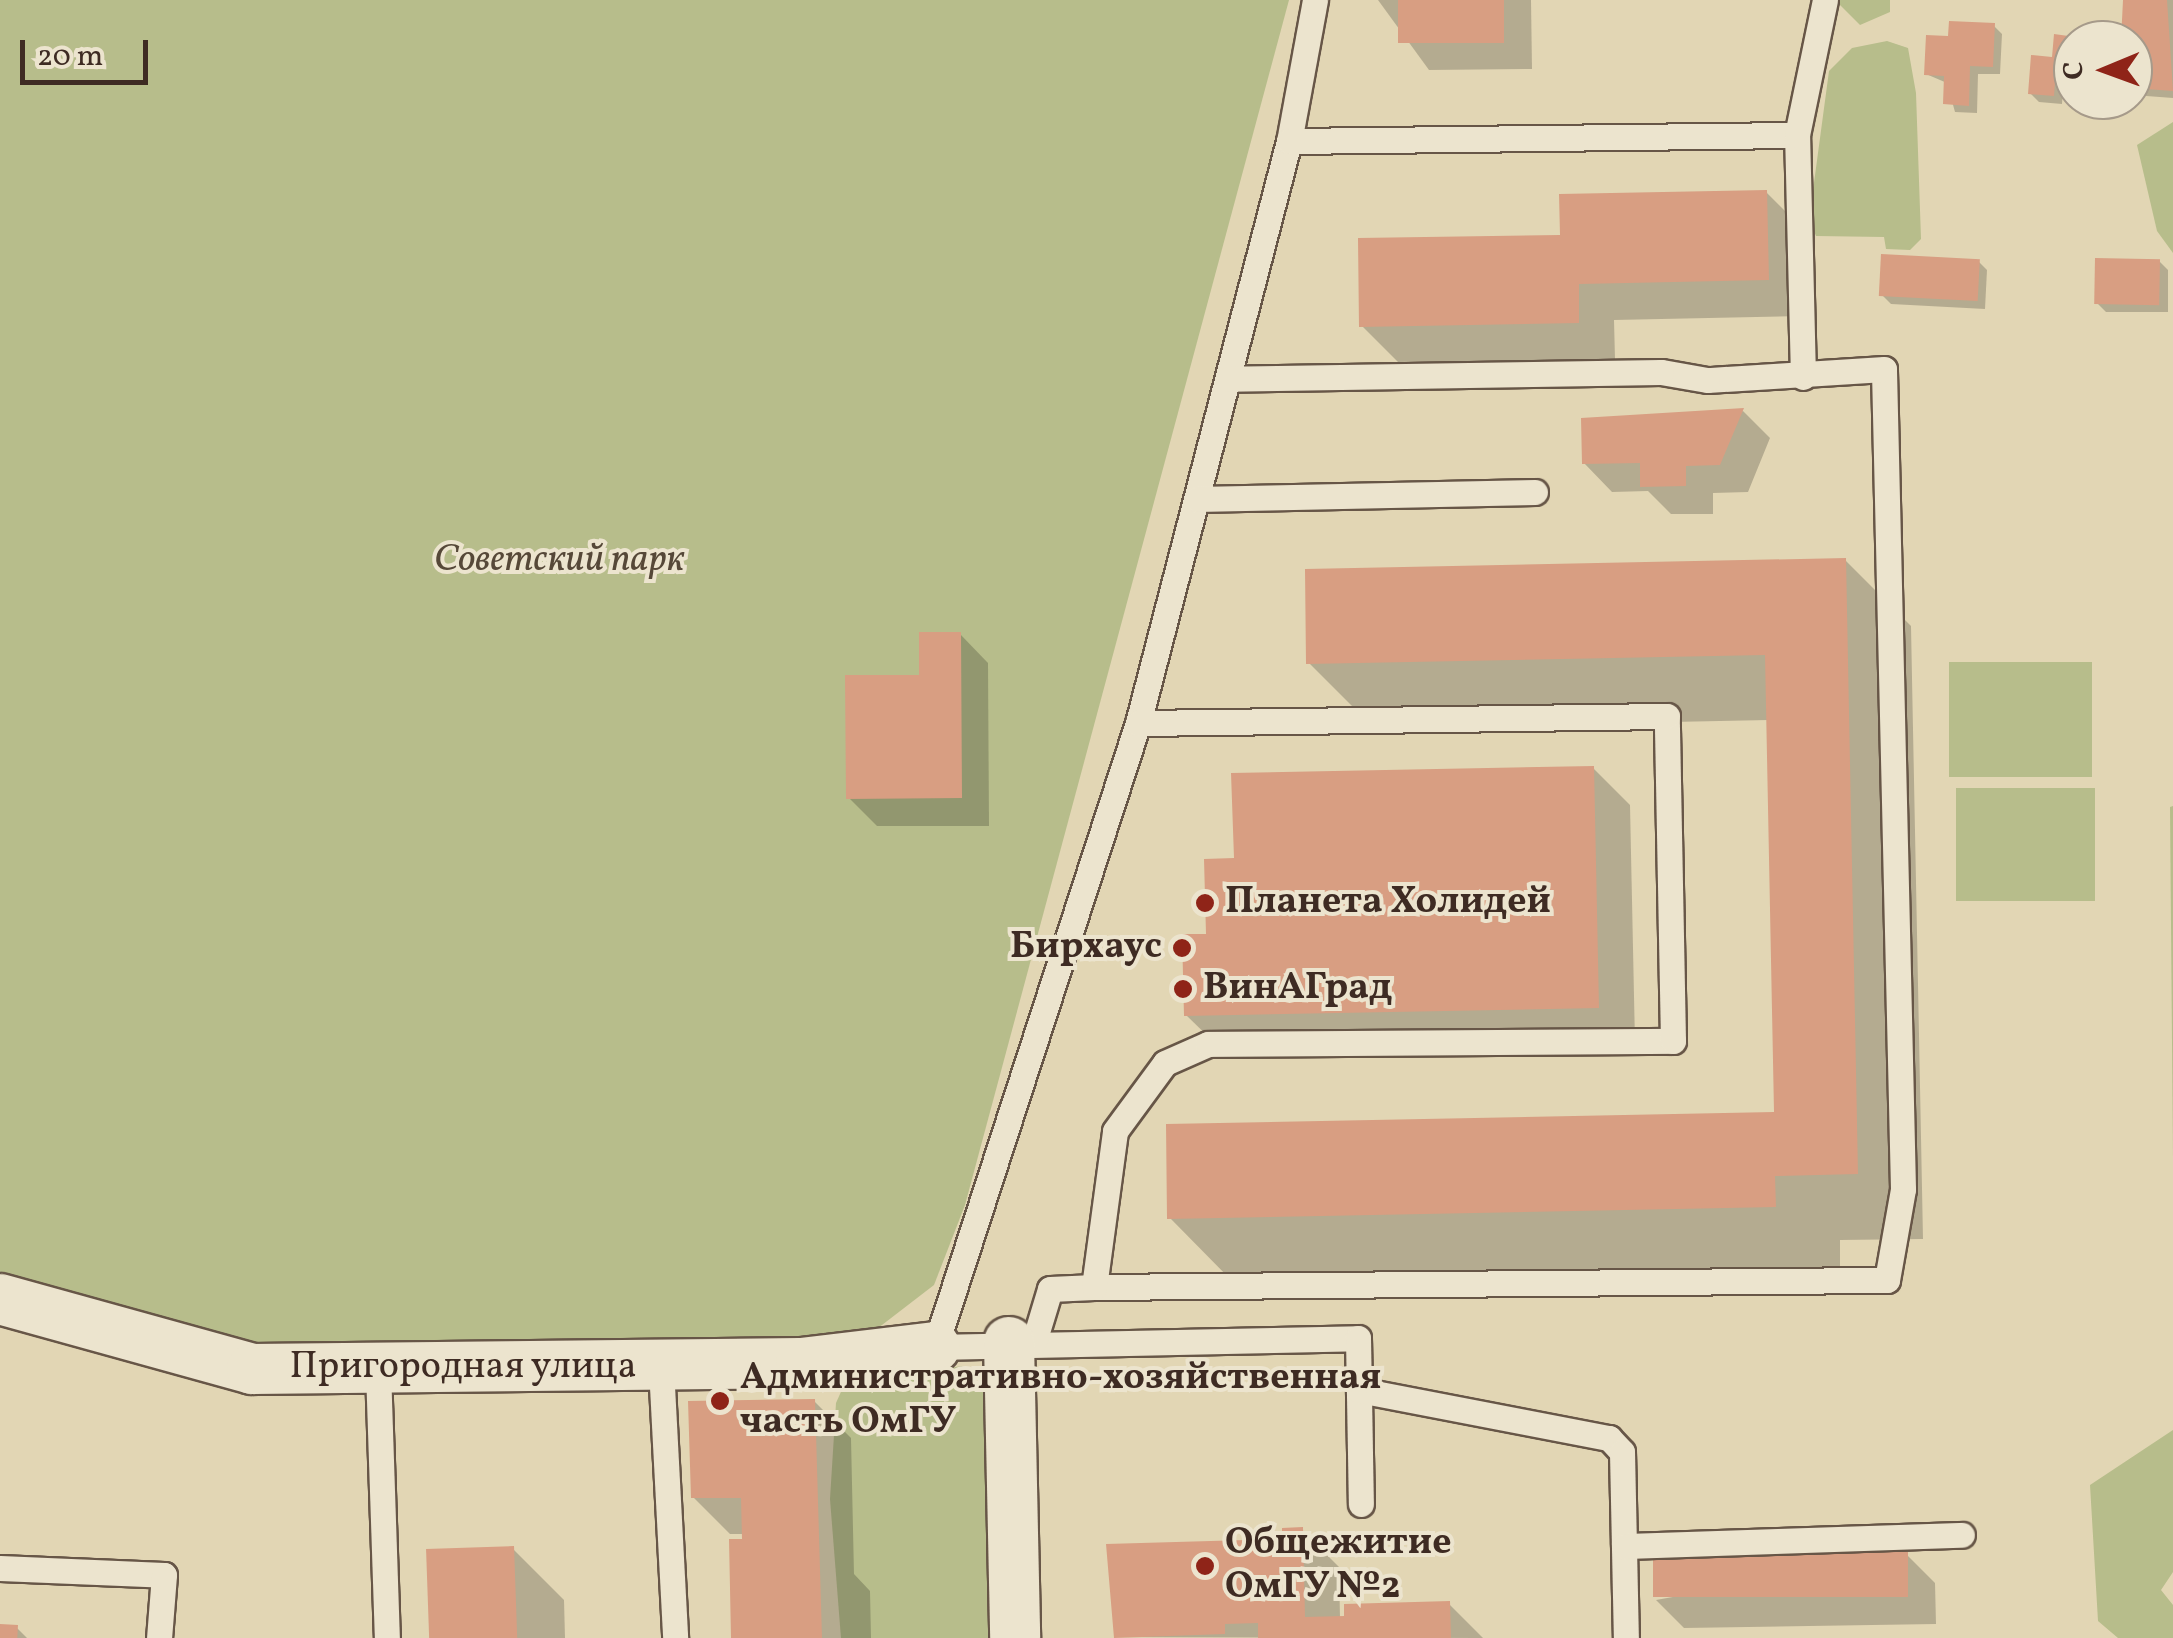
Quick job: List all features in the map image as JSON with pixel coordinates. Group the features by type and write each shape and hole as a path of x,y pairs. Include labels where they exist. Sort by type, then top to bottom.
{"street":[{"name":"Пригородная улица","path":"0,1299 252,1369 661,1367 935,1347"},
{"path":"1015,1638 1022,1342"}],"lane":[{"path":"1315,0 1289,141 1138,723 935,1347 1022,1342 1358,1338 1361,1504"},
{"path":"1803,377 1797,135 1824,0"},
{"path":"1289,141 1797,135"},
{"path":"1022,1342 1050,1288 1887,1280 1903,1189 1884,370 1803,377 1230,379"},
{"path":"1198,498 1535,492"},
{"path":"1094,1288 1115,1131 1129,1100 1165,1064 1208,1044 1673,1041 1667,716 1138,723"},
{"path":"661,1367 675,1638"},
{"path":"378,1370 386,1638"},
{"path":"1359,1390 1610,1438 1622,1452 1626,1638"},
{"path":"1624,1546 1962,1535"},
{"path":"0,1568 164,1574 159,1638"}],"green space":[{"name":"Советский парк","path":"0,0 1289,0 965,1205 934,1285 856,1345 269,1352 0,1276"},
{"path":"1835,0 1890,0 1890,12 1860,25"},
{"path":"1887,41 1908,48 1916,93 1921,239 1910,250 1886,249 1884,237 1816,236 1809,220 1829,71 1852,48"},
{"path":"2173,122 2173,253 2157,231 2137,145"},
{"path":"1949,662 2092,662 2092,777 1949,777"},
{"path":"1956,788 2095,788 2095,901 1956,901"},
{"path":"2173,806 2173,1159 2170,807"},
{"path":"962,1366 989,1396 995,1638 841,1638 830,1499 836,1403 844,1385"},
{"path":"2173,1430 2173,1572 2161,1590 2173,1605 2173,1638 2118,1638 2098,1621 2090,1485"}],"building":[{"path":"1398,0 1504,0 1504,43 1398,43"},
{"path":"2123,0 2167,0 2173,91 2153,90 2153,20 2122,20"},
{"path":"1949,21 1995,23 1993,67 1970,66 1969,106 1943,104 1944,76 1924,75 1926,35 1948,36"},
{"path":"2053,46 2053,96 2028,94 2031,55 2052,57"},
{"path":"1767,190 1769,280 1579,284 1579,323 1359,327 1358,238 1560,235 1559,194"},
{"path":"1881,254 1980,259 1978,301 1879,296"},
{"path":"2095,258 2160,259 2159,305 2094,304"},
{"path":"1744,408 1720,465 1686,466 1686,486 1640,487 1640,463 1582,464 1581,418"},
{"path":"1846,558 1858,1174 1775,1176 1776,1207 1167,1219 1166,1124 1774,1112 1765,655 1306,664 1305,569"},
{"path":"919,632 961,632 962,798 846,799 845,675 919,675"},
{"path":"1594,766 1599,1008 1184,1016 1182,934 1206,934 1204,859 1234,858 1231,773"},
{"path":"815,1399 822,1638 731,1638 729,1539 742,1539 741,1498 691,1498 688,1401"},
{"name":"Общежитие ОмГУ №2","path":"1303,1527 1305,1617 1344,1616 1344,1604 1450,1601 1451,1638 1258,1638 1258,1623 1225,1624 1225,1634 1114,1638 1106,1544 1282,1539 1282,1528"},
{"path":"514,1546 517,1638 429,1638 426,1549"},
{"path":"1653,1552 1908,1552 1908,1597 1653,1597"},
{"path":"0,1624 18,1625 17,1638 0,1638"}],"place":[{"name":"Планета Холидей","path":"1205,903"},
{"name":"Бирхаус","path":"1182,948"},
{"name":"ВинАГрад","path":"1183,989"},
{"name":"Административно-хозяйственная часть ОмГУ","path":"720,1401"},
{"name":"Общежитие ОмГУ №2","path":"1205,1566"}]}
